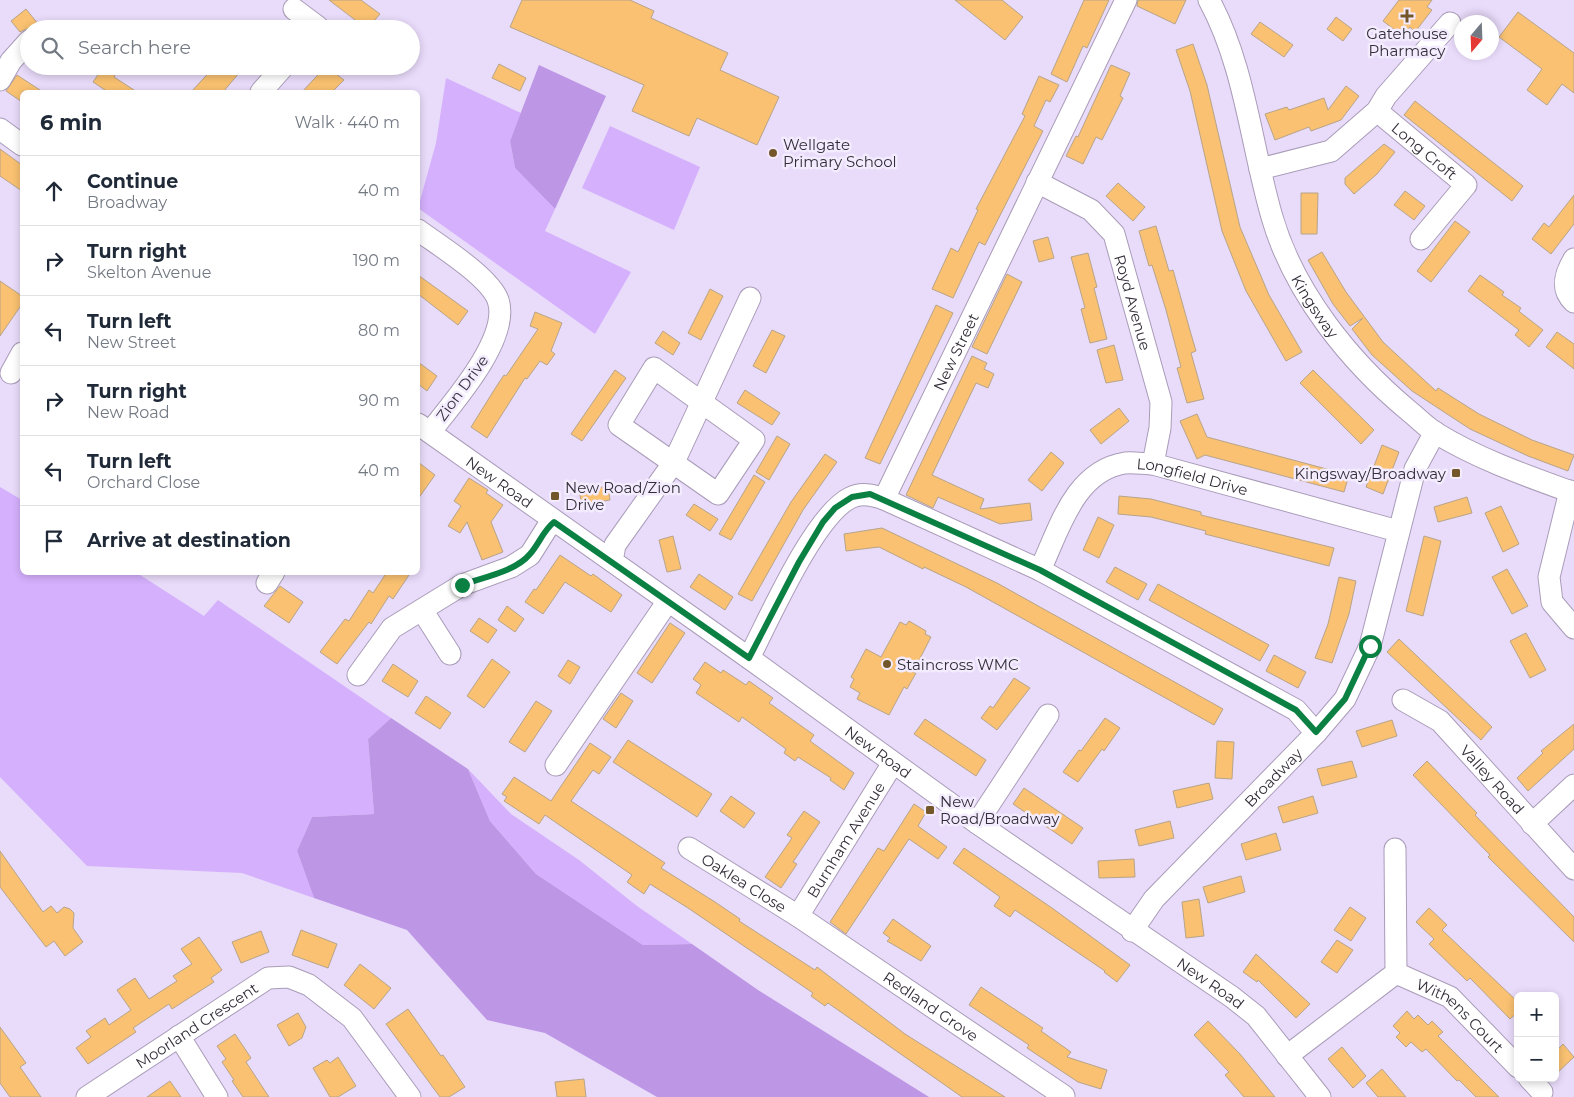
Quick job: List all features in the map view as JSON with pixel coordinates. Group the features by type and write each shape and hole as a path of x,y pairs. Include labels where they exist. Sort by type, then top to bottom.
{"street":[{"name":"New Street","path":"884,499 1126,0"},
{"name":"Kingsway","path":"1209,0 1222,25 1234,62 1272,219 1295,274 1339,342 1377,385 1435,432 1502,466 1572,492"},
{"path":"294,9 309,20"},
{"path":"1260,169 1331,151 1377,111 1386,96 1450,23"},
{"path":"0,80 20,52"},
{"path":"263,90 276,75"},
{"name":"Long Croft","path":"1377,111 1466,185 1422,239"},
{"name":"Royd Avenue","path":"1037,182 1091,210 1114,234 1161,402 1160,428 1153,464"},
{"name":"Zion Drive","path":"420,231 475,272 498,300 499,314 496,333 488,354 424,428"},
{"path":"1574,259 1564,281 1568,296 1574,302"},
{"path":"612,561 616,545 674,462 701,400 750,298"},
{"path":"11,373 20,357"},
{"path":"654,368 701,400 754,440 718,494 619,425 654,368"},
{"name":"New Road","path":"424,428 554,522 749,658 893,763 1132,931 1232,997 1256,1016 1320,1097"},
{"name":"Broadway","path":"1132,931 1154,899 1316,732 1345,699 1370,646 1415,469 1435,432"},
{"name":"Longfield Drive","path":"1040,570 1074,498 1084,484 1102,470 1126,463 1153,464 1398,531"},
{"path":"1572,492 1549,577 1552,602 1574,628"},
{"path":"749,658 812,539 835,508 852,497 870,494 1040,570 1296,710 1316,732"},
{"path":"358,675 392,628 462,585 512,567 530,555 547,528 554,522"},
{"path":"556,765 668,601"},
{"path":"422,610 450,654"},
{"name":"Valley Road","path":"1403,700 1440,721 1574,869"},
{"path":"977,822 1048,715"},
{"name":"Burnham Avenue","path":"798,916 893,763"},
{"path":"1532,824 1574,785"},
{"name":"Oaklea Close","path":"689,848 798,916"},
{"name":"Withens Court","path":"1395,849 1396,973"},
{"name":"Redland Grove","path":"798,916 1064,1096"},
{"name":"Withens Court","path":"1287,1056 1396,973"},
{"name":"Withens Court","path":"1396,973 1450,997 1514,1063"},
{"name":"Moorland Crescent","path":"87,1097 268,978 289,977 309,985 352,1018 410,1097"},
{"path":"179,1036 217,1097"}],"shaded area":[{"path":"539,65 606,96 555,209 515,168 510,141"},
{"path":"446,78 521,113 510,141 515,168 555,209 545,231 631,272 595,334 420,209 420,201 436,143"},
{"path":"610,126 700,167 674,230 582,188"},
{"path":"0,487 20,499 20,575 140,575 204,616 218,600 391,718 368,739 374,814 312,817 297,851 314,898 242,873 87,866 0,777"},
{"path":"391,718 468,769 490,821 536,874 643,945 692,944 758,990 929,1097 657,1097 545,1033 487,1020 407,930 314,898 297,851 312,817 374,814 368,739"},
{"path":"468,769 511,814 579,860 637,906 692,944 643,945 536,874 490,821"}],"building":[{"path":"329,0 361,0 380,14 375,20 355,20"},
{"path":"522,0 630,0 654,11 651,18 728,53 720,70 779,97 757,145 697,118 689,136 632,111 644,85 510,27"},
{"path":"955,0 1002,0 1023,17 1005,40"},
{"path":"1084,0 1109,0 1087,48 1083,46 1067,82 1051,74"},
{"path":"1138,0 1186,0 1175,24 1137,6"},
{"name":"Gatehouse Pharmacy","path":"1399,0 1432,0 1427,7 1432,10 1415,32 1410,27 1403,36 1383,21"},
{"path":"26,9 35,20 20,20 20,32 11,21"},
{"path":"1518,12 1574,53 1574,93 1562,84 1547,105 1527,90 1542,69 1499,37"},
{"path":"1336,17 1352,29 1343,41 1327,29"},
{"path":"1260,22 1293,45 1284,57 1251,34"},
{"path":"1193,44 1207,85 1240,227 1269,295 1302,352 1286,361 1246,291 1222,231 1190,91 1176,50"},
{"path":"499,64 526,78 520,91 492,78"},
{"path":"1111,65 1130,73 1120,96 1123,98 1102,140 1096,137 1083,164 1066,156 1076,136 1078,137"},
{"path":"17,75 40,90 20,90 20,101 6,91"},
{"path":"98,75 115,75 114,77 134,90 105,90 93,82"},
{"path":"207,75 237,75 225,90 193,90"},
{"path":"318,75 338,75 344,80 334,90 304,90"},
{"path":"1039,76 1059,85 1050,102 1046,100 1034,126 1043,131 985,245 979,242 953,298 932,289 951,248 958,252 978,210 976,209 1025,116 1022,114"},
{"path":"1346,86 1359,96 1341,120 1311,131 1309,127 1275,140 1265,114 1287,107 1289,110 1324,98 1328,110"},
{"path":"1415,101 1523,186 1512,201 1404,115"},
{"path":"1384,144 1395,152 1377,174 1354,194 1345,184 1345,178"},
{"path":"0,149 20,164 20,190 0,176"},
{"path":"1118,183 1145,207 1133,221 1106,196"},
{"path":"1405,191 1425,206 1414,220 1394,205"},
{"path":"1301,193 1318,193 1317,234 1301,234"},
{"path":"1574,195 1574,224 1551,254 1532,239 1544,223 1549,227"},
{"path":"1455,221 1470,232 1431,282 1417,271"},
{"path":"1156,226 1169,271 1173,270 1196,351 1191,353 1204,399 1187,403 1177,368 1181,367 1166,310 1152,265 1149,266 1139,231"},
{"path":"1048,237 1054,258 1039,262 1033,241"},
{"path":"1322,252 1346,292 1383,342 1436,391 1438,388 1479,414 1532,440 1574,455 1568,471 1528,456 1470,429 1412,391 1372,355 1352,329 1363,318 1350,326 1333,304 1308,260"},
{"path":"1088,253 1097,287 1094,288 1107,339 1090,343 1081,309 1085,308 1071,257"},
{"path":"1007,274 1022,282 987,354 972,347"},
{"path":"1480,275 1504,292 1502,295 1521,308 1519,311 1521,313 1543,330 1529,347 1515,335 1519,330 1468,291"},
{"path":"420,276 468,311 458,325 420,296"},
{"path":"0,281 20,295 20,307 0,336"},
{"path":"710,289 723,296 701,340 688,333"},
{"path":"936,305 953,313 880,464 865,458"},
{"path":"535,312 562,323 551,351 555,354 547,365 540,361 527,379 525,378 487,438 471,427 504,375 506,376 538,329 530,326"},
{"path":"772,330 785,336 766,373 753,366"},
{"path":"663,331 680,343 673,355 655,343"},
{"path":"1557,332 1574,344 1574,369 1546,347"},
{"path":"1114,345 1123,380 1106,383 1097,350"},
{"path":"972,356 987,363 984,369 994,374 988,388 976,383 932,475 984,499 980,509 1030,503 1032,520 1000,524 938,497 933,508 906,495"},
{"path":"420,363 437,376 427,391 420,386"},
{"path":"615,370 626,378 582,441 571,434"},
{"path":"1313,370 1374,430 1361,444 1300,383"},
{"path":"745,390 780,413 772,425 737,403"},
{"path":"1119,408 1129,421 1101,444 1090,430"},
{"path":"1197,414 1207,437 1349,475 1344,492 1205,455 1197,459 1180,421"},
{"path":"777,436 790,444 769,480 756,472"},
{"path":"1382,445 1399,452 1383,494 1366,487"},
{"path":"1051,452 1064,463 1042,491 1028,480"},
{"path":"825,454 837,462 803,510 752,601 738,594 791,502"},
{"path":"420,464 435,475 420,496"},
{"path":"754,475 765,482 731,540 719,534"},
{"path":"469,478 488,490 486,493 503,505 491,522 503,552 482,560 467,522 460,533 448,526 461,506 454,501"},
{"path":"608,486 610,500 582,505 579,491"},
{"path":"1119,496 1151,499 1201,512 1201,515 1334,548 1329,566 1205,534 1206,531 1151,517 1118,514"},
{"path":"1467,497 1472,513 1438,522 1434,507"},
{"path":"694,504 718,519 710,531 686,515"},
{"path":"1501,506 1519,544 1503,552 1485,513"},
{"path":"1098,517 1114,525 1099,558 1083,550"},
{"path":"882,528 997,583 1223,709 1214,725 966,587 924,567 923,569 879,547 846,551 844,534"},
{"path":"673,536 681,569 667,572 659,540"},
{"path":"1424,536 1441,541 1423,616 1406,611"},
{"path":"560,555 591,576 593,574 622,595 611,612 565,582 543,614 525,602 534,589 536,590"},
{"path":"1115,567 1147,584 1138,600 1106,582"},
{"path":"1507,569 1528,606 1512,614 1492,577"},
{"path":"699,574 733,597 725,610 690,587"},
{"path":"385,575 409,575 393,599 389,596 371,624 369,622 337,664 320,652 345,619 349,621 369,590 373,593"},
{"path":"1339,577 1356,581 1349,614 1332,663 1315,658 1328,624"},
{"path":"1158,584 1269,645 1260,661 1149,600"},
{"path":"280,586 303,602 289,623 264,606"},
{"path":"507,606 524,619 515,632 498,620"},
{"path":"479,618 497,630 488,643 470,631"},
{"name":"Staincross WMC","path":"909,621 926,631 925,634 931,637 913,672 916,673 907,689 904,687 889,715 857,699 860,693 850,687 854,679 851,677 866,649 881,657 900,622 906,625"},
{"path":"670,623 685,633 652,683 637,673"},
{"path":"1526,633 1546,670 1530,678 1510,641"},
{"path":"1399,639 1492,727 1481,740 1387,652"},
{"path":"1274,655 1306,672 1298,688 1266,671"},
{"path":"492,659 510,672 484,708 467,696"},
{"path":"568,660 580,667 570,684 558,676"},
{"path":"705,662 721,673 723,670 746,685 749,681 773,698 769,703 814,735 810,741 854,773 844,790 830,780 831,778 798,757 795,761 784,753 786,749 742,717 739,722 696,693 701,685 693,679"},
{"path":"393,664 418,681 408,697 382,681"},
{"path":"1014,678 1030,688 997,730 981,718 990,706 993,708"},
{"path":"621,693 633,701 616,728 603,719"},
{"path":"426,696 451,713 440,729 415,713"},
{"path":"536,701 552,711 525,752 509,742"},
{"path":"1105,718 1120,728 1078,782 1063,772"},
{"path":"925,719 986,760 976,776 914,734"},
{"path":"1392,720 1397,736 1362,747 1356,731"},
{"path":"1574,724 1574,749 1528,791 1517,778 1543,753 1541,751"},
{"path":"628,740 712,794 697,817 613,762"},
{"path":"1217,741 1234,742 1232,779 1215,778"},
{"path":"590,743 611,757 599,774 593,770 571,801 665,863 661,868 815,970 817,967 905,1034 1005,1097 962,1097 828,1003 825,1006 811,996 813,993 688,908 650,884 644,894 627,882 632,875 545,815 539,824 504,801 507,797 502,794 514,777 551,801"},
{"path":"1352,761 1357,777 1322,786 1317,769"},
{"path":"1427,761 1477,813 1475,815 1574,917 1574,942 1488,857 1490,855 1413,775"},
{"path":"1209,783 1213,799 1177,808 1173,791"},
{"path":"1024,788 1083,828 1072,844 1013,804"},
{"path":"731,796 755,813 744,828 720,811"},
{"path":"1313,796 1318,813 1283,823 1278,807"},
{"path":"914,804 926,812 918,826 947,847 938,859 909,839 846,934 830,922 878,848 884,851"},
{"path":"804,811 820,822 793,862 797,864 781,888 765,877 792,838 787,835"},
{"path":"1170,821 1174,838 1139,846 1135,830"},
{"path":"1276,833 1281,850 1246,860 1241,844"},
{"path":"964,848 1052,908 1130,965 1117,982 1105,971 1015,910 1010,917 994,906 1000,897 953,863"},
{"path":"0,851 43,912 51,906 57,913 64,907 74,913 73,928 83,942 65,956 54,941 46,947 0,887"},
{"path":"1134,859 1135,877 1099,878 1098,861"},
{"path":"1241,876 1245,892 1208,903 1203,887"},
{"path":"1199,899 1204,936 1186,938 1182,902"},
{"path":"1350,907 1366,918 1351,941 1334,930"},
{"path":"1429,908 1447,925 1442,930 1514,998 1514,1016 1510,1019 1470,978 1467,981 1429,944 1434,939 1416,922"},
{"path":"893,919 931,946 921,961 887,941 890,938 883,933"},
{"path":"301,930 337,944 328,968 292,955"},
{"path":"261,931 269,952 241,963 232,942"},
{"path":"199,937 222,970 211,978 214,982 172,1009 169,1004 133,1028 136,1032 88,1064 76,1048 91,1037 86,1031 105,1018 109,1025 131,1010 117,990 135,978 149,999 177,981 173,976 192,964 181,949"},
{"path":"1337,940 1353,950 1337,973 1321,962"},
{"path":"1256,954 1310,1004 1296,1018 1258,980 1257,982 1243,972"},
{"path":"360,964 391,988 374,1009 344,985"},
{"path":"981,987 1043,1028 1041,1031 1071,1052 1067,1057 1107,1070 1101,1089 1078,1082 1027,1048 1029,1045 969,1005"},
{"path":"408,1009 465,1087 449,1097 440,1097 386,1024"},
{"path":"1407,1011 1414,1019 1418,1015 1428,1025 1432,1021 1443,1032 1438,1036 1499,1097 1476,1097 1459,1080 1457,1081 1426,1049 1422,1052 1411,1042 1406,1047 1396,1037 1400,1033 1393,1026"},
{"path":"298,1013 306,1027 302,1038 289,1046 277,1025"},
{"path":"1208,1021 1240,1054 1275,1097 1244,1097 1225,1075 1229,1072 1194,1035"},
{"path":"0,1027 26,1063 20,1067 41,1097 10,1097 0,1083"},
{"path":"235,1034 251,1058 246,1062 269,1097 243,1097 232,1081 234,1080 222,1062 226,1059 217,1046"},
{"path":"1563,1044 1574,1057 1559,1071 1559,1048"},
{"path":"1342,1047 1366,1076 1353,1088 1328,1059"},
{"path":"338,1057 356,1086 338,1097 330,1097 313,1068 327,1060 330,1063"},
{"path":"1382,1069 1406,1097 1378,1097 1366,1083"},
{"path":"584,1079 586,1097 557,1097 555,1082"},
{"path":"170,1081 181,1097 147,1097"}],"place":[{"name":"Gatehouse Pharmacy","path":"1407,16"},
{"name":"Wellgate Primary School","path":"773,153"},
{"name":"Kingsway/Broadway","path":"1456,473"},
{"name":"New Road/Zion Drive","path":"555,496"},
{"name":"Staincross WMC","path":"887,664"},
{"name":"New Road/Broadway","path":"930,810"}],"route":[{"path":"462,585 512,567 530,555 547,528 554,522 749,658 799,562 823,522 835,508 852,497 870,494 1040,570 1296,710 1316,732 1345,699 1370,646"}]}
